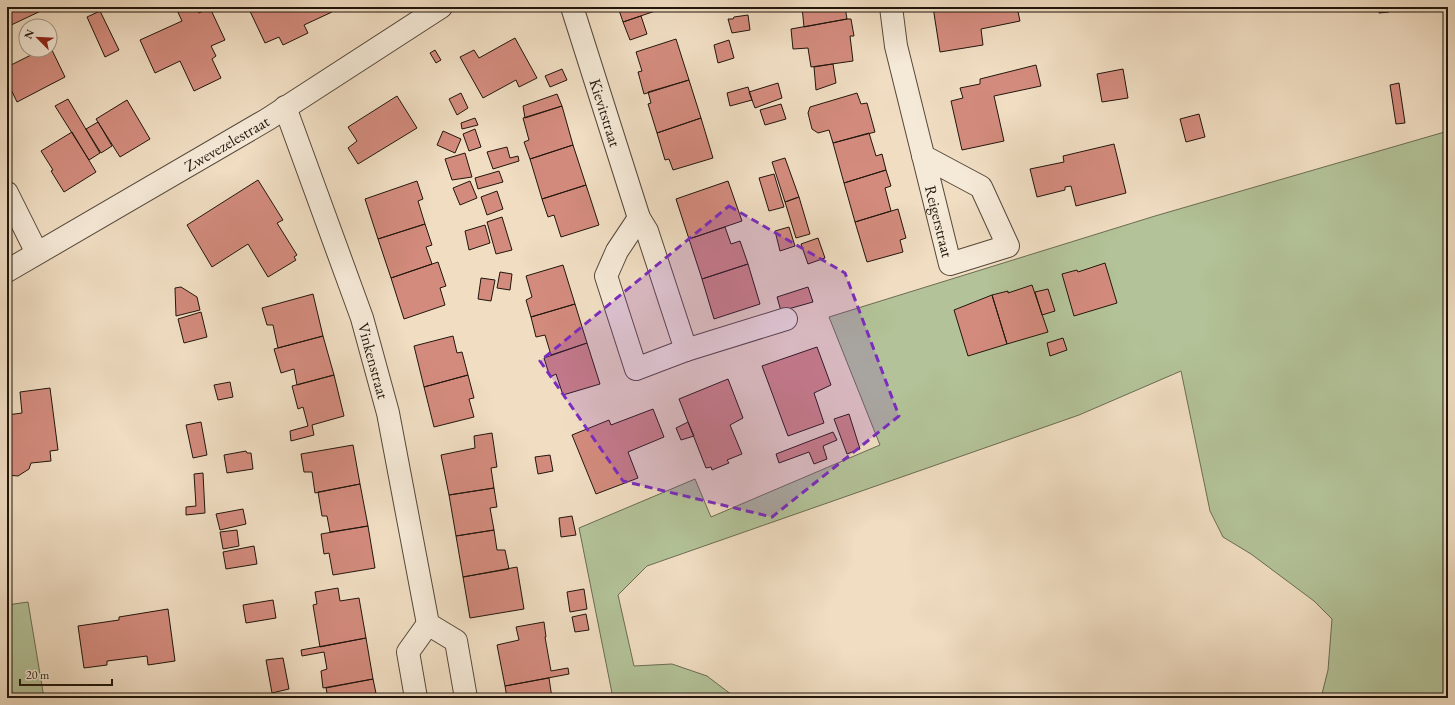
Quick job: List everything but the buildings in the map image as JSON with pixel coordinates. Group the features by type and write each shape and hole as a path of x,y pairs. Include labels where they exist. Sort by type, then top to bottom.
{"street":[{"name":"Kievitstraat","path":"572,7 639,218 647,232 686,350"},
{"name":"Reigerstraat","path":"891,7 896,46 923,156 950,264 1008,246 981,187 923,156"},
{"name":"Zwevezelestraat","path":"7,271 268,119 435,9"},
{"name":"Vinkenstraat","path":"285,107 362,318 388,413 428,624"},
{"path":"7,193 37,254"},
{"path":"639,218 617,251 606,276 636,369 686,350 786,319"},
{"path":"416,698 408,652 428,624 456,641 466,698"}],"highlighted area":[{"path":"729,206 845,273 899,416 772,517 623,481 540,361"}],"green space":[{"path":"1448,131 1448,698 1321,698 1328,670 1332,619 1314,601 1251,554 1223,537 1210,511 1181,371 1079,415 647,566 618,595 634,666 672,664 707,676 736,698 613,698 579,528 695,479 711,517 880,445 829,317 1155,216"},
{"path":"28,602 44,698 7,698 7,605"}]}
